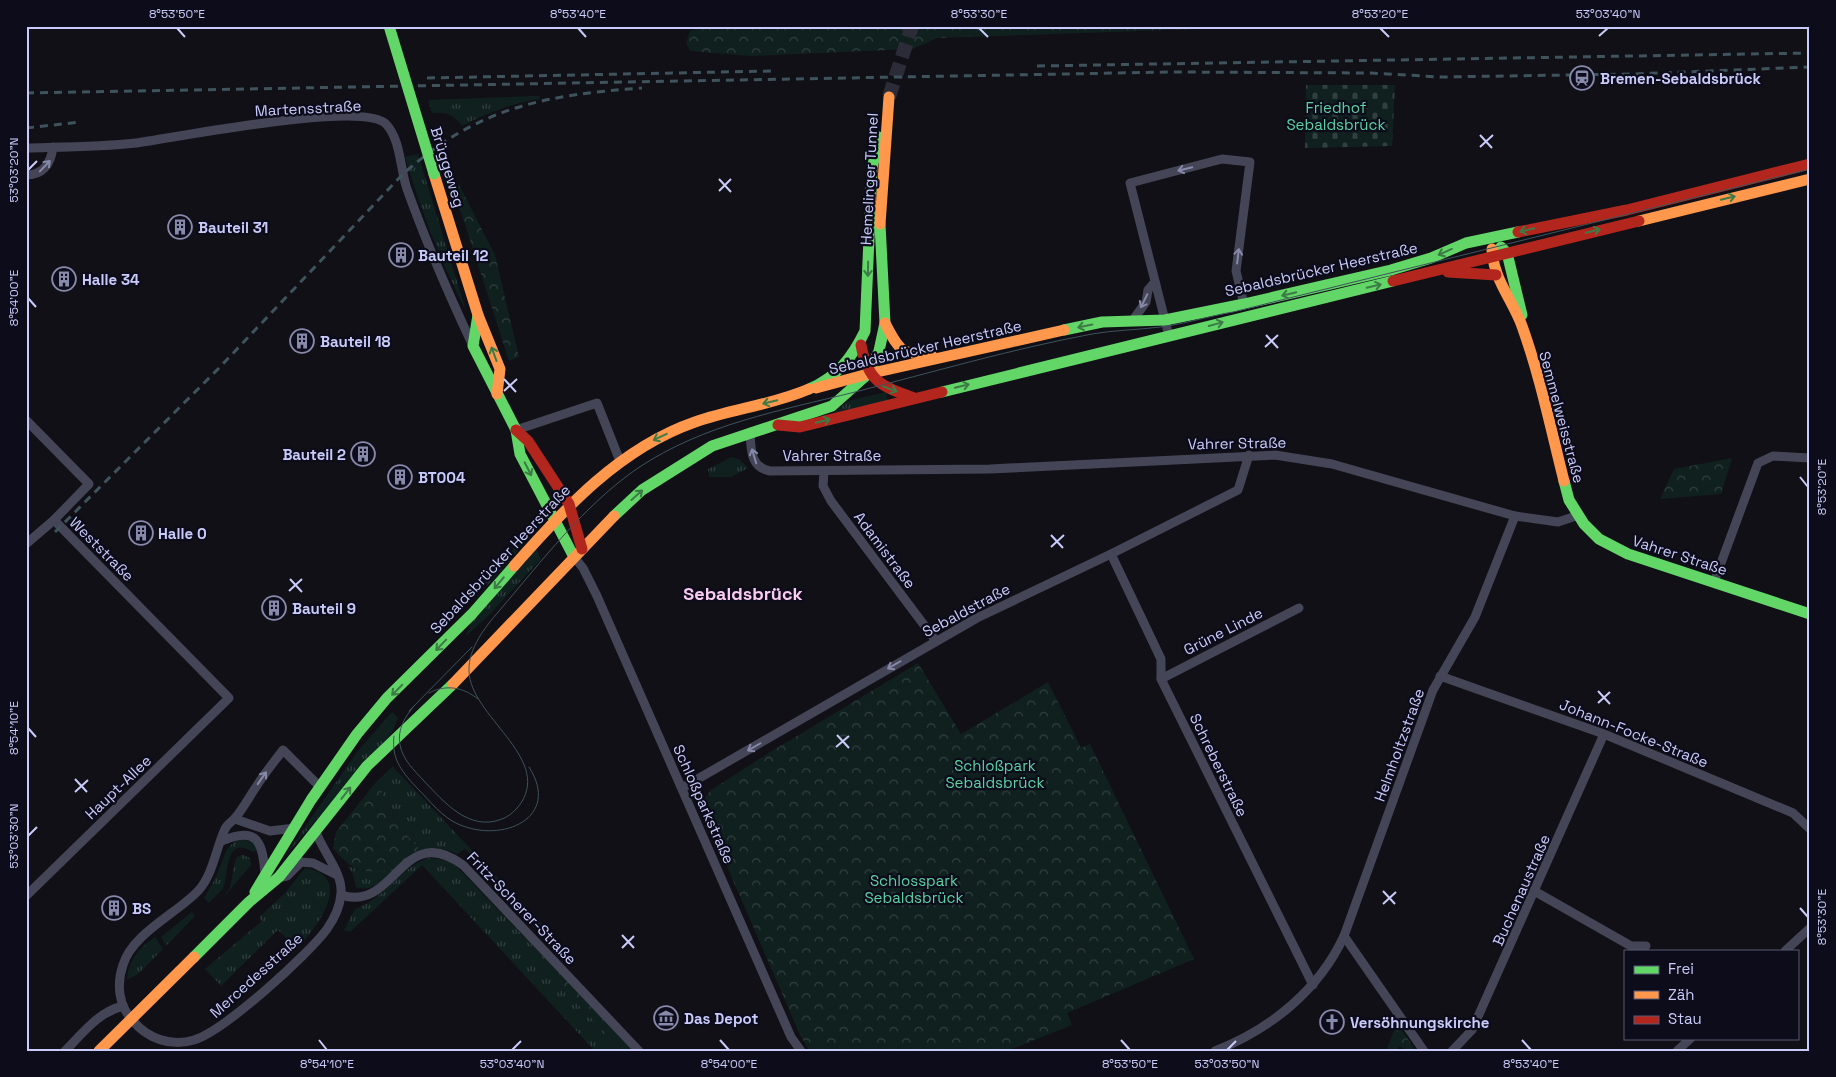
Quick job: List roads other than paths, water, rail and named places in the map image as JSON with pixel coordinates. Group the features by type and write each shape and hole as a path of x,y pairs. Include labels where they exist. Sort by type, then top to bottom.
{"main road":[{"name":"Brüggeweg","path":"389,26 478,315 500,369 497,394"},
{"name":"Hemelinger Tunnel","path":"776,425 832,406 868,374 879,351 885,324 879,232 889,97 872,168 868,218 867,308 861,345"},
{"name":"Sebaldsbrücker Heerstraße","path":"249,902 320,787 352,740 376,711 484,601 569,504 620,461 657,438 704,419 868,374 987,346 1102,322 1165,320 1244,304 1391,270 1431,258 1466,243 1627,210 1810,164"},
{"name":"Sebaldsbrücker Heerstraße","path":"99,1051 249,902 279,877 367,766 484,653 578,553 642,490 712,446 776,425 800,427 1810,179"},
{"path":"1492,238 1507,253"},
{"name":"Semmelweisstraße","path":"1492,238 1491,257 1496,275 1521,324 1569,500 1579,515"},
{"name":"Semmelweisstraße","path":"1507,253 1522,314 1521,324"},
{"path":"1444,270 1454,274 1484,272 1496,275"},
{"name":"Brüggeweg","path":"473,346 478,315"},
{"path":"885,324 897,345 905,354 911,356 970,342 987,346"},
{"path":"861,345 868,374 881,386 914,398"},
{"path":"816,388 842,368 861,345"},
{"path":"473,346 516,430 520,454 554,520 578,553"},
{"path":"516,430 528,441 569,504 578,553"},
{"name":"Vahrer Straße","path":"1579,515 1599,538 1628,554 1810,614"}],"street":[{"name":"Martensstraße","path":"26,148 138,142 284,120 375,118 385,123 394,140 407,190 473,346"},
{"path":"26,175 35,174 48,165 52,158 53,147"},
{"path":"1169,336 1130,182 1222,159 1250,162 1236,271 1244,304"},
{"path":"1133,320 1146,302 1148,290 1155,282"},
{"path":"516,430 597,403 620,461"},
{"name":"Weststraße","path":"26,420 89,484 54,520 229,698"},
{"name":"Vahrer Straße","path":"750,432 753,458 762,469 770,471 990,469 1249,455 1284,456 1332,464 1514,516 1558,522 1579,515"},
{"name":"Sebaldstraße","path":"682,788 977,618 1111,554 1238,490 1249,455"},
{"path":"1714,582 1758,463 1773,456 1810,458"},
{"name":"Adamistraße","path":"824,471 823,486 831,501 936,641"},
{"name":"Helmholtzstraße","path":"1216,1051 1253,1034 1280,1016 1312,985 1333,960 1344,936 1433,690 1475,617 1514,516"},
{"path":"26,544 54,520"},
{"name":"Schloßparkstraße","path":"578,553 791,1037 801,1051"},
{"name":"Schreberstraße","path":"1111,554 1160,659 1161,679 1312,985"},
{"name":"Grüne Linde","path":"1161,679 1299,608"},
{"name":"Johann-Focke-Straße","path":"1440,676 1604,734 1793,813 1810,829"},
{"name":"Haupt-Allee","path":"26,896 229,698"},
{"name":"Buchenaustraße","path":"1452,1051 1472,1030 1536,892 1604,734"},
{"path":"65,1051 98,1018 110,1009 122,1006 119,986 123,962 142,938 199,890 222,841 224,830 235,818 283,750 320,787"},
{"path":"235,818 270,831 295,828"},
{"name":"Mercedesstraße","path":"122,1006 137,1026 152,1037 168,1042 194,1040 216,1030 260,993 327,929 336,913 341,895 341,883 321,848 316,832"},
{"path":"222,841 233,836 247,834 257,838 262,846 265,874"},
{"name":"Fritz-Scherer-Straße","path":"341,895 353,899 376,892 414,857 430,852 448,854 463,865 639,1051"},
{"path":"279,877 287,876 302,862 314,863 338,875"},
{"path":"1536,892 1631,946 1646,946"},
{"path":"1786,950 1810,928"},
{"path":"1344,936 1424,1051"},
{"path":"1677,1051 1689,1040"}],"tunnel":[{"path":"889,97 912,26"}],"tram line":[{"path":"414,706 405,719 399,739 401,750 406,760 424,781 458,813 479,822 502,819 513,812 521,803 527,786 526,769 518,753 482,704 473,688 469,663 474,647 483,631 547,554 599,499 638,468 689,440 770,413 973,361 1062,340 1100,333 1169,326 1233,312 1810,169"},
{"path":"409,711 472,647"},
{"path":"429,693 442,688 454,688 460,689 478,699"},
{"path":"394,736 396,759 408,777 441,813 458,824 475,829 492,831 509,828 522,822 533,813 538,800 537,785 529,767"}],"railway":[{"path":"1037,66 1810,53"},
{"path":"26,93 1173,72 1371,73 1440,77 1633,74 1810,67"},
{"path":"427,78 772,71"},
{"path":"55,532 219,368 402,175 430,152 485,119 514,109 574,95 642,88"},
{"path":"26,128 81,122"}],"place":[{"name":"Bremen-Sebaldsbrück","path":"1582,78"},
{"name":"Bauteil 31","path":"180,227"},
{"name":"Bauteil 12","path":"401,255"},
{"name":"Halle 34","path":"64,279"},
{"name":"Bauteil 18","path":"302,341"},
{"name":"Bauteil 2","path":"363,454"},
{"name":"BT004","path":"400,477"},
{"name":"Halle 0","path":"141,533"},
{"name":"Bauteil 9","path":"274,608"},
{"name":"BS","path":"114,908"},
{"name":"Das Depot","path":"666,1018"},
{"name":"Versöhnungskirche","path":"1332,1022"}],"district":[{"name":"Sebaldsbrück","path":"743,593"}],"park label":[{"name":"Friedhof Sebaldsbrück","path":"1336,116"},
{"name":"Schloßpark Sebaldsbrück","path":"995,774"},
{"name":"Schlosspark Sebaldsbrück","path":"914,888"}]}
